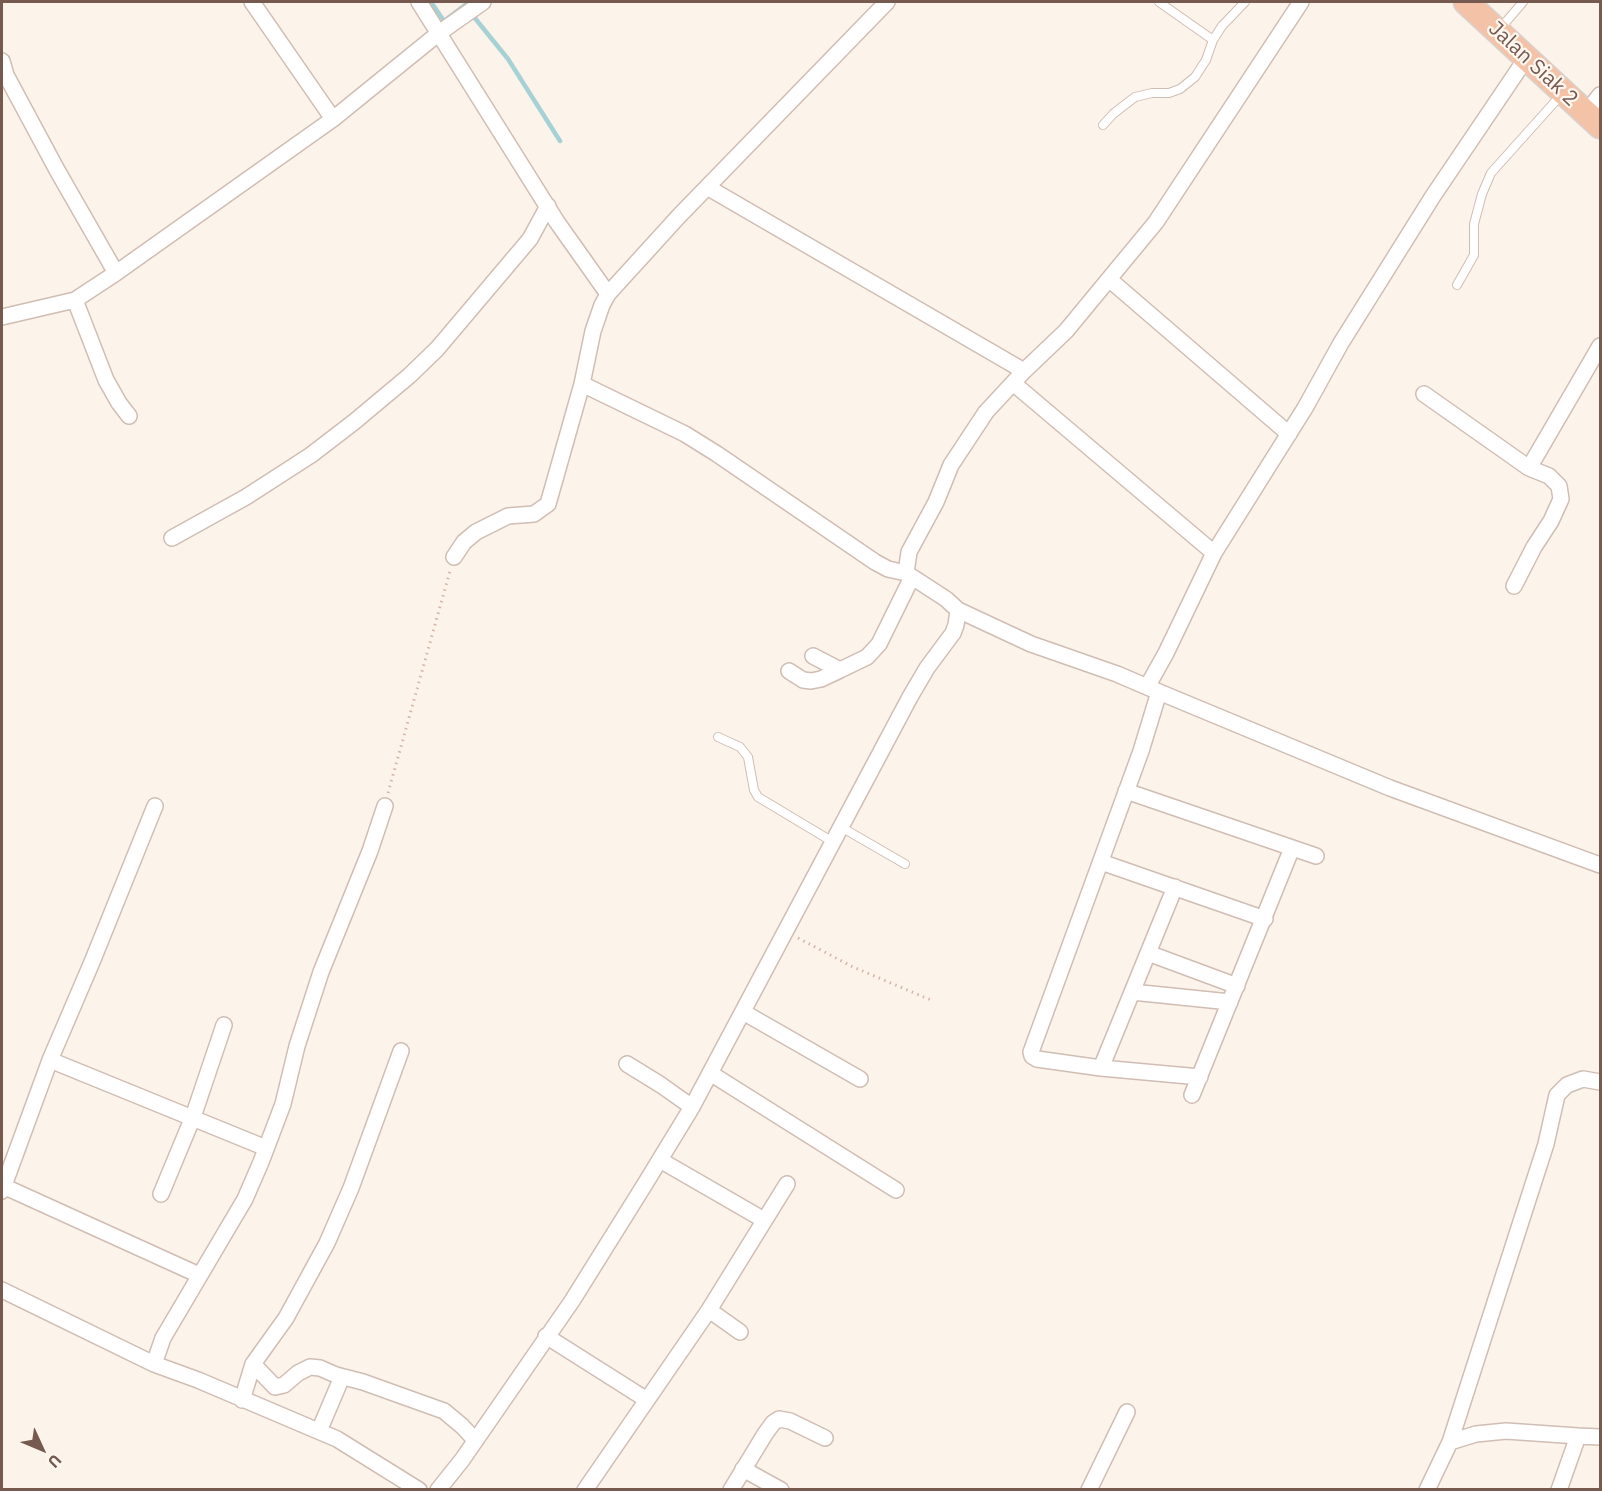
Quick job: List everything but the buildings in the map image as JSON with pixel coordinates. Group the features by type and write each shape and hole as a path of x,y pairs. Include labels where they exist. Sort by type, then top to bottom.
{"highway":[{"name":"Jalan Siak 2","path":"1466,2 1564,92 1596,112"}],"street":[{"path":"252,2 333,119"},
{"path":"419,2 557,222 608,294"},
{"path":"2,317 75,300 333,119 439,33 483,2"},
{"path":"454,556 464,542 476,532 508,516 534,514 548,504 582,384 593,331 608,294 707,187 887,2"},
{"path":"789,671 803,680 821,679 867,657 879,644 909,575 909,552 936,502 951,465 986,412 1018,377 1066,331 1156,222 1301,2"},
{"path":"1200,1077 1101,1068 1037,1059 1032,1056 1032,1052 1155,711 1153,689 1166,653 1214,553 1289,434 1341,343 1433,195 1527,57"},
{"path":"2,66 57,170 116,273"},
{"path":"707,187 1018,377 1214,553"},
{"path":"172,538 246,497 311,454 409,376 437,349 530,239 548,206"},
{"path":"1110,280 1289,434"},
{"path":"75,300 106,380 129,416"},
{"path":"1529,468 1600,346"},
{"path":"582,384 685,434 875,562 888,569 909,575 946,599 958,610 1031,644 1153,689 1390,788 1600,866"},
{"path":"1424,394 1529,468 1549,476 1559,486 1560,499 1551,522 1534,547 1514,586"},
{"path":"438,1490 572,1300 692,1107 910,697 927,668 953,633 958,610"},
{"path":"813,656 840,670"},
{"path":"1126,791 1316,856"},
{"path":"155,806 50,1060 2,1189 199,1275"},
{"path":"154,1364 163,1338 245,1198 266,1148 283,1104 297,1046 321,972 370,851 385,806"},
{"path":"1192,1095 1292,848"},
{"path":"1101,862 1265,919"},
{"path":"1101,1068 1175,888"},
{"path":"1148,953 1237,986"},
{"path":"1132,992 1230,1002"},
{"path":"743,1012 860,1079"},
{"path":"161,1194 193,1117 224,1025"},
{"path":"242,1400 253,1364 286,1318 327,1243 351,1188 401,1052"},
{"path":"50,1060 266,1148"},
{"path":"627,1064 661,1084 692,1107"},
{"path":"710,1073 896,1190"},
{"path":"1427,1490 1450,1442 1546,1144 1557,1095 1567,1084 1583,1079 1600,1082"},
{"path":"660,1160 764,1220"},
{"path":"585,1490 709,1310 787,1184"},
{"path":"2,1290 154,1364 338,1439 419,1490"},
{"path":"709,1310 740,1332"},
{"path":"546,1336 647,1400"},
{"path":"253,1364 275,1387 284,1385 298,1373 310,1367 363,1382 444,1412 475,1440"},
{"path":"319,1431 342,1377"},
{"path":"1089,1490 1127,1412"},
{"path":"731,1490 765,1434 773,1423 780,1419 790,1420 825,1438"},
{"path":"1450,1442 1476,1434 1506,1431 1600,1437"},
{"path":"1559,1490 1578,1436"},
{"path":"744,1469 781,1490"}],"lane":[{"path":"1159,2 1213,40"},
{"path":"1103,125 1113,114 1135,98 1180,89 1195,76 1206,60 1213,40 1245,2"},
{"path":"1498,32 1523,2"},
{"path":"1457,285 1474,255 1474,224 1482,194 1491,173 1564,92"},
{"path":"718,736 740,747 748,757 754,790 758,797 833,842"},
{"path":"841,827 905,864"}],"path":[{"path":"385,806 454,556"},
{"path":"786,931 853,967 931,1000"}],"waterway":[{"path":"431,2 444,21 469,2"},
{"path":"477,14 474,17 508,59 560,141"}]}
